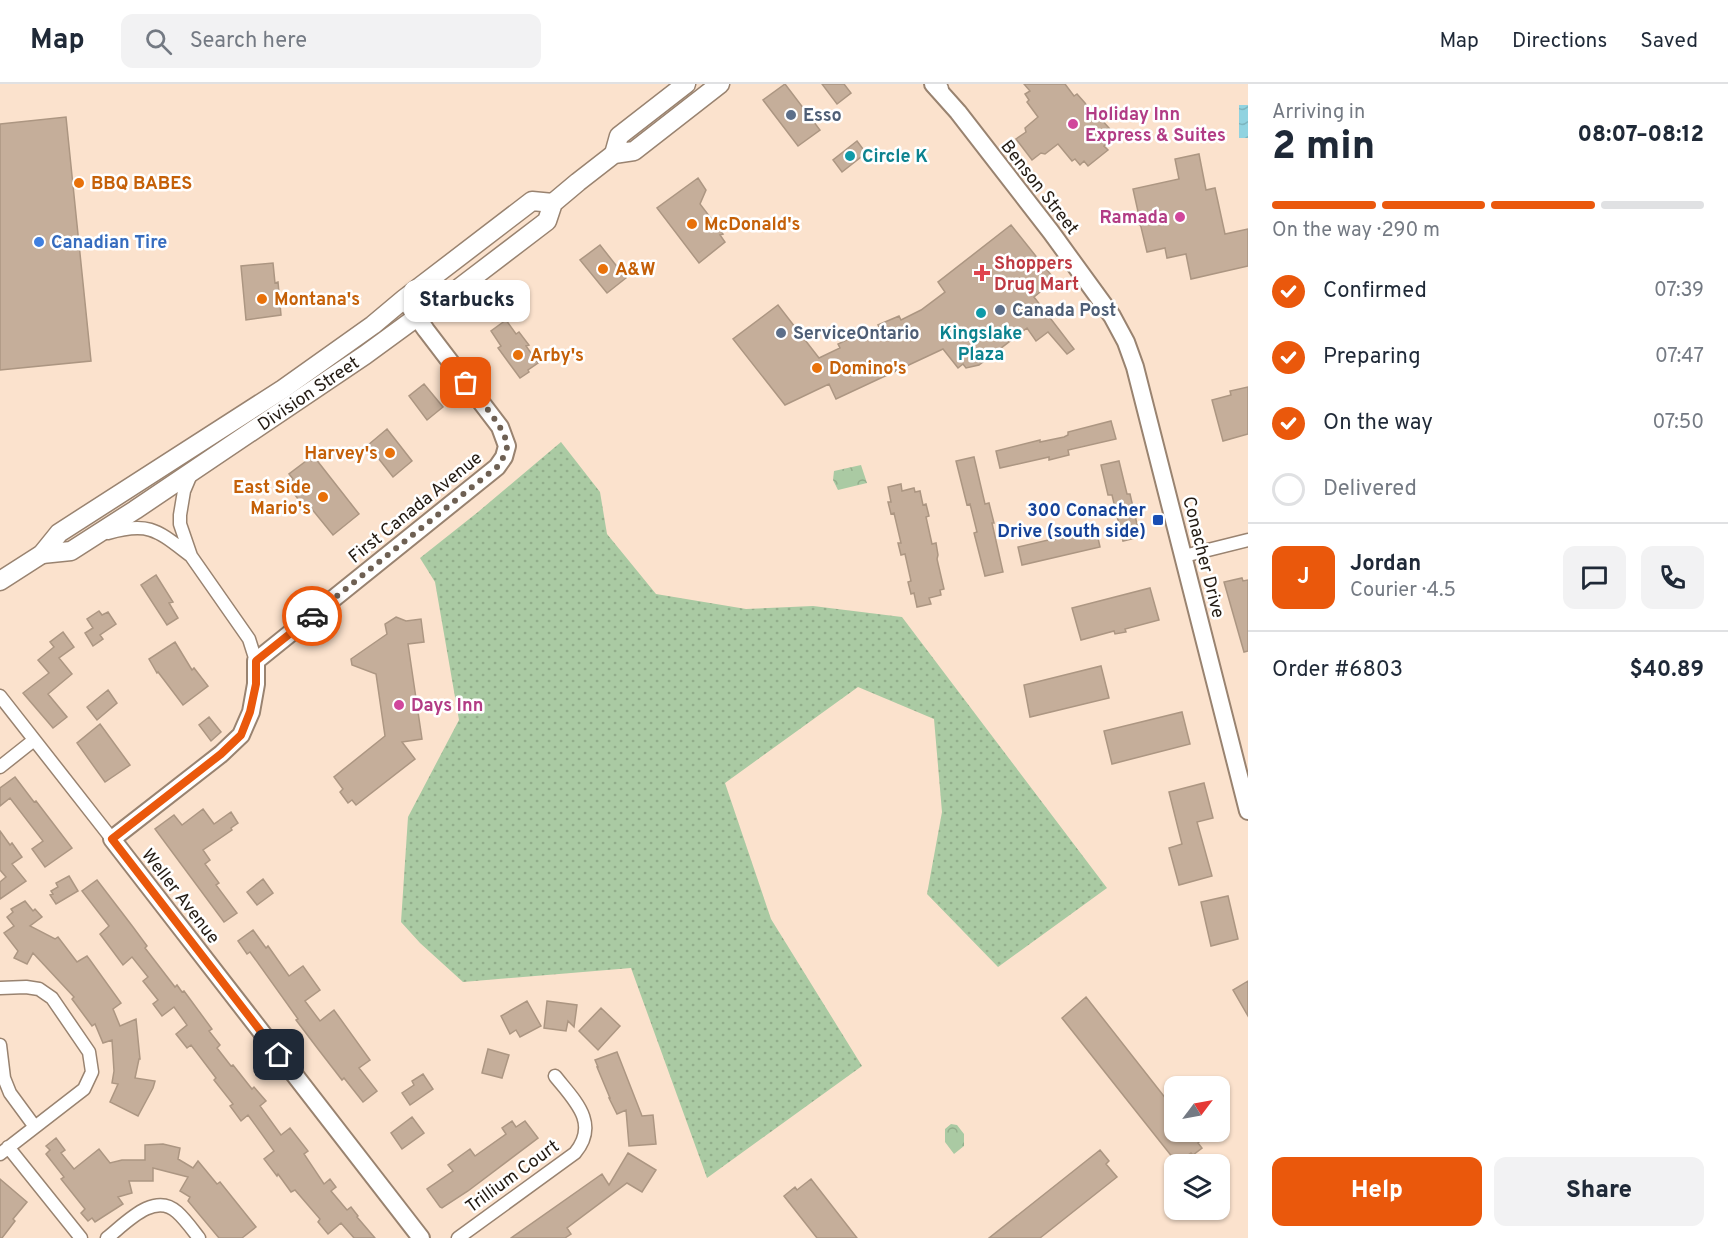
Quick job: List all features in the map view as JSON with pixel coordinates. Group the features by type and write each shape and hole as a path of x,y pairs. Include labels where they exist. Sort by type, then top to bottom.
{"main road":[{"name":"Division Street","path":"614,154 619,136 686,84"},
{"name":"Division Street","path":"42,554 71,550 135,510 365,355 417,316 450,295 547,221 553,203 614,154 634,152 720,84"},
{"name":"Division Street","path":"0,581 42,554 59,533 185,454 283,389 373,325 532,201 553,203"}],"street":[{"name":"Benson Street","path":"936,86 1051,232 1112,316"},
{"name":"First Canada Avenue","path":"256,661 497,467 504,457 507,446 501,427 404,299"},
{"name":"Conacher Drive","path":"1112,316 1126,342 1135,367 1248,811"},
{"path":"0,696 112,839 221,754 241,735 250,712 256,684 256,661 249,639 191,556 180,524 184,491 193,471"},
{"path":"89,538 123,528 147,528 163,535 191,556"},
{"path":"1184,556 1248,540"},
{"path":"0,767 34,740"},
{"name":"Weller Avenue","path":"112,839 421,1238"},
{"path":"0,988 39,989 52,998 88,1052 93,1072 84,1089 4,1150 81,1238"},
{"path":"0,1045 4,1078 10,1093 35,1127"},
{"name":"Trillium Court","path":"458,1238 575,1153 582,1144 586,1133 585,1121 579,1107 555,1076"},
{"path":"107,1238 145,1209 154,1205 163,1205 179,1213 199,1238"}],"green space":[{"path":"561,442 600,492 607,534 656,594 746,609 813,606 902,617 1107,888 998,967 927,894 942,812 934,719 858,687 725,783 771,919 862,1066 707,1178 631,968 463,982 420,943 401,922 408,817 459,720 435,582 420,558"},
{"path":"861,465 867,483 838,490 833,480 834,471"},
{"path":"951,1124 957,1125 964,1134 964,1146 954,1154 945,1142 945,1129"}],"water":[{"path":"1239,105 1248,105 1248,138 1239,138"}],"building":[{"name":"Esso","path":"785,84 820,130 798,146 763,100"},
{"path":"822,84 844,84 851,93 837,104"},
{"name":"Holiday Inn Express & Suites","path":"1024,84 1065,84 1074,96 1077,94 1085,103 1095,120 1099,117 1115,137 1104,146 1108,150 1088,166 1084,161 1080,165 1075,159 1072,161 1058,144 1032,160 1016,139 1026,132 1025,128 1038,117 1027,102 1029,100 1025,94 1030,91"},
{"name":"Canadian Tire","path":"66,117 91,361 0,370 0,124"},
{"name":"Circle K","path":"857,141 866,153 842,172 833,160"},
{"name":"Ramada","path":"1199,154 1206,190 1215,188 1225,234 1248,229 1248,266 1191,279 1186,254 1167,258 1165,248 1147,252 1138,221 1133,189 1179,179 1175,159"},
{"name":"McDonald's","path":"698,178 706,190 700,204 723,234 720,235 725,242 699,263 657,208"},
{"name":"Kingslake Plaza","path":"1011,225 1055,280 1034,297 1074,349 1067,354 1048,332 1036,341 1027,328 979,365 966,368 963,364 958,368 943,349 836,399 829,384 785,405 733,339 778,305 819,358 840,348 838,344 859,334 861,339 880,329 878,325 899,316 901,320 921,310 945,292 938,282"},
{"name":"A&W","path":"600,245 626,278 607,293 580,260"},
{"name":"Montana's","path":"273,263 275,283 278,282 281,315 246,320 241,266"},
{"name":"Arby's","path":"506,320 516,334 519,332 529,345 526,346 538,363 520,378 498,348 501,346 491,331"},
{"path":"424,384 443,407 427,420 409,396"},
{"path":"1248,387 1248,434 1223,441 1212,400 1231,395 1230,391"},
{"path":"1111,421 1116,439 1068,450 1069,455 1049,460 1049,457 1000,468 996,451 1040,440 1040,442 1064,437 1068,435 1068,432"},
{"name":"Harvey's","path":"387,429 412,461 393,477 368,445"},
{"path":"974,457 985,504 989,503 1003,572 985,576 974,533 977,532 970,504 967,505 956,461"},
{"name":"East Side Mario's","path":"310,458 312,461 315,458 359,514 333,535 311,508 307,511 287,484 293,479 289,474"},
{"path":"1119,461 1127,494 1130,494 1140,537 1123,541 1112,495 1108,495 1101,465"},
{"path":"901,484 902,491 914,488 915,492 920,491 923,505 926,504 929,516 926,517 932,544 936,543 944,589 940,590 941,595 929,598 931,604 917,607 914,593 911,594 908,582 911,581 905,554 901,555 898,543 901,543 894,513 891,514 888,502 891,502 888,487"},
{"path":"1096,529 1100,547 1022,565 1018,547"},
{"path":"156,575 173,602 169,603 178,618 167,625 141,585"},
{"path":"1242,578 1243,581 1248,580 1248,651 1244,652 1224,582"},
{"path":"1150,588 1159,620 1125,629 1126,632 1115,634 1114,631 1081,640 1072,608"},
{"path":"99,611 102,615 108,612 116,624 100,635 103,639 93,646 85,633 93,628 87,619"},
{"name":"Days Inn","path":"396,617 406,621 421,619 424,642 408,644 422,739 402,742 415,759 356,805 352,800 348,803 340,792 343,789 334,777 385,736 376,674 352,665 351,659 387,634 385,624"},
{"path":"63,632 74,647 59,658 72,674 48,694 67,717 53,728 23,693 49,673 38,660 54,647 50,642"},
{"path":"175,642 192,670 194,668 208,686 183,705 157,673 149,659"},
{"path":"1101,666 1109,698 1030,717 1024,685"},
{"path":"108,690 117,703 97,720 87,707"},
{"path":"1182,712 1190,744 1112,764 1104,731"},
{"path":"209,717 221,732 211,741 199,725"},
{"path":"100,724 130,765 105,782 77,743"},
{"path":"15,777 72,848 45,867 32,849 43,841 10,798 0,806 0,788"},
{"path":"1204,783 1213,818 1197,822 1212,876 1179,885 1169,848 1182,844 1169,792"},
{"path":"203,809 214,824 231,812 238,823 231,828 232,830 203,850 210,860 205,864 219,883 216,885 237,913 224,922 155,829 174,815 182,825"},
{"path":"0,831 22,857 12,864 26,881 0,899 0,882 6,877 0,870"},
{"path":"69,876 78,891 56,904 50,895 53,894 51,891 58,887 56,883"},
{"path":"263,879 273,893 257,905 247,892"},
{"path":"97,880 175,987 177,985 182,992 184,991 212,1029 209,1031 220,1045 217,1048 252,1089 254,1087 266,1101 260,1106 281,1135 290,1128 308,1151 304,1154 324,1184 330,1179 336,1187 331,1191 347,1210 351,1207 375,1238 354,1238 341,1223 328,1234 318,1222 320,1219 295,1190 291,1192 278,1174 277,1176 264,1159 274,1151 248,1115 241,1121 230,1106 233,1104 214,1080 216,1078 191,1045 187,1048 176,1034 187,1025 174,1007 162,1016 153,1004 158,1000 143,981 148,977 132,957 123,965 100,934 109,926 82,891"},
{"path":"1228,896 1238,939 1211,946 1201,902"},
{"path":"25,901 42,917 30,926 55,939 58,937 77,962 87,956 121,1003 113,1009 120,1026 136,1019 140,1059 135,1078 155,1081 138,1116 110,1102 118,1084 112,1083 114,1071 112,1040 103,1043 95,1024 92,1026 72,999 74,997 33,953 27,964 14,958 18,951 4,933 14,926 7,917 13,912 11,909"},
{"path":"253,930 266,948 268,946 289,976 303,966 320,990 305,1001 320,1021 334,1010 370,1060 359,1068 377,1091 363,1102 344,1078 342,1080 296,1020 298,1019 250,952 247,954 238,941"},
{"path":"1248,981 1248,1016 1233,990"},
{"path":"1086,997 1164,1096 1164,1142 1199,1142 1202,1148 1194,1154 1170,1154 1062,1018"},
{"path":"527,1001 541,1026 520,1037 516,1030 510,1034 501,1016"},
{"path":"547,1001 577,1005 574,1027 568,1021 566,1031 544,1028"},
{"path":"601,1008 620,1026 598,1050 579,1031"},
{"path":"488,1049 509,1055 502,1078 482,1073"},
{"path":"617,1052 642,1116 653,1115 656,1144 629,1146 626,1110 617,1114 595,1060"},
{"path":"423,1074 433,1089 410,1105 402,1093 414,1085 412,1081"},
{"path":"412,1117 424,1133 402,1149 391,1133"},
{"path":"512,1121 516,1127 525,1121 538,1138 468,1191 442,1208 440,1207 427,1189 453,1171 448,1165 470,1149 475,1156 506,1134 502,1128"},
{"path":"56,1138 65,1150 61,1153 74,1169 99,1149 110,1163 122,1160 145,1160 145,1145 163,1144 180,1148 178,1159 193,1168 198,1161 217,1184 220,1182 256,1227 242,1238 219,1238 188,1201 190,1197 180,1191 188,1177 153,1168 153,1181 129,1181 132,1193 118,1197 123,1204 95,1222 92,1218 88,1221 81,1213 85,1209 61,1179 64,1177 46,1154 50,1150 46,1146"},
{"path":"1100,1150 1109,1161 1106,1164 1117,1177 1040,1238 989,1238"},
{"path":"628,1153 656,1170 642,1192 627,1183 567,1228 571,1234 565,1238 511,1238 602,1174 609,1185"},
{"path":"0,1179 27,1202 13,1219 15,1221 2,1238 0,1238"},
{"path":"811,1179 857,1238 817,1238 784,1196 795,1187 797,1190"}],"way so far":[{"path":"312,616 497,467 504,457 507,446 501,427 466,383"}],"place":[{"name":"Esso","path":"791,115"},
{"name":"Holiday Inn Express & Suites","path":"1073,124"},
{"name":"Circle K","path":"850,156"},
{"name":"BBQ BABES","path":"79,183"},
{"name":"Ramada","path":"1180,217"},
{"name":"McDonald's","path":"692,224"},
{"name":"Canadian Tire","path":"39,242"},
{"name":"A&W","path":"603,269"},
{"name":"Shoppers Drug Mart","path":"982,273"},
{"name":"Montana's","path":"262,299"},
{"name":"Canada Post","path":"1000,310"},
{"name":"Kingslake Plaza","path":"981,313"},
{"name":"ServiceOntario","path":"781,333"},
{"name":"Arby's","path":"518,355"},
{"name":"Domino's","path":"817,368"},
{"name":"Starbucks","path":"466,383"},
{"name":"Harvey's","path":"390,453"},
{"name":"East Side Mario's","path":"323,497"},
{"name":"300 Conacher Drive (south side)","path":"1158,520"},
{"name":"Days Inn","path":"399,705"}],"route":[{"path":"279,1055 112,839 221,754 241,735 250,712 256,684 256,661 312,616"}]}
